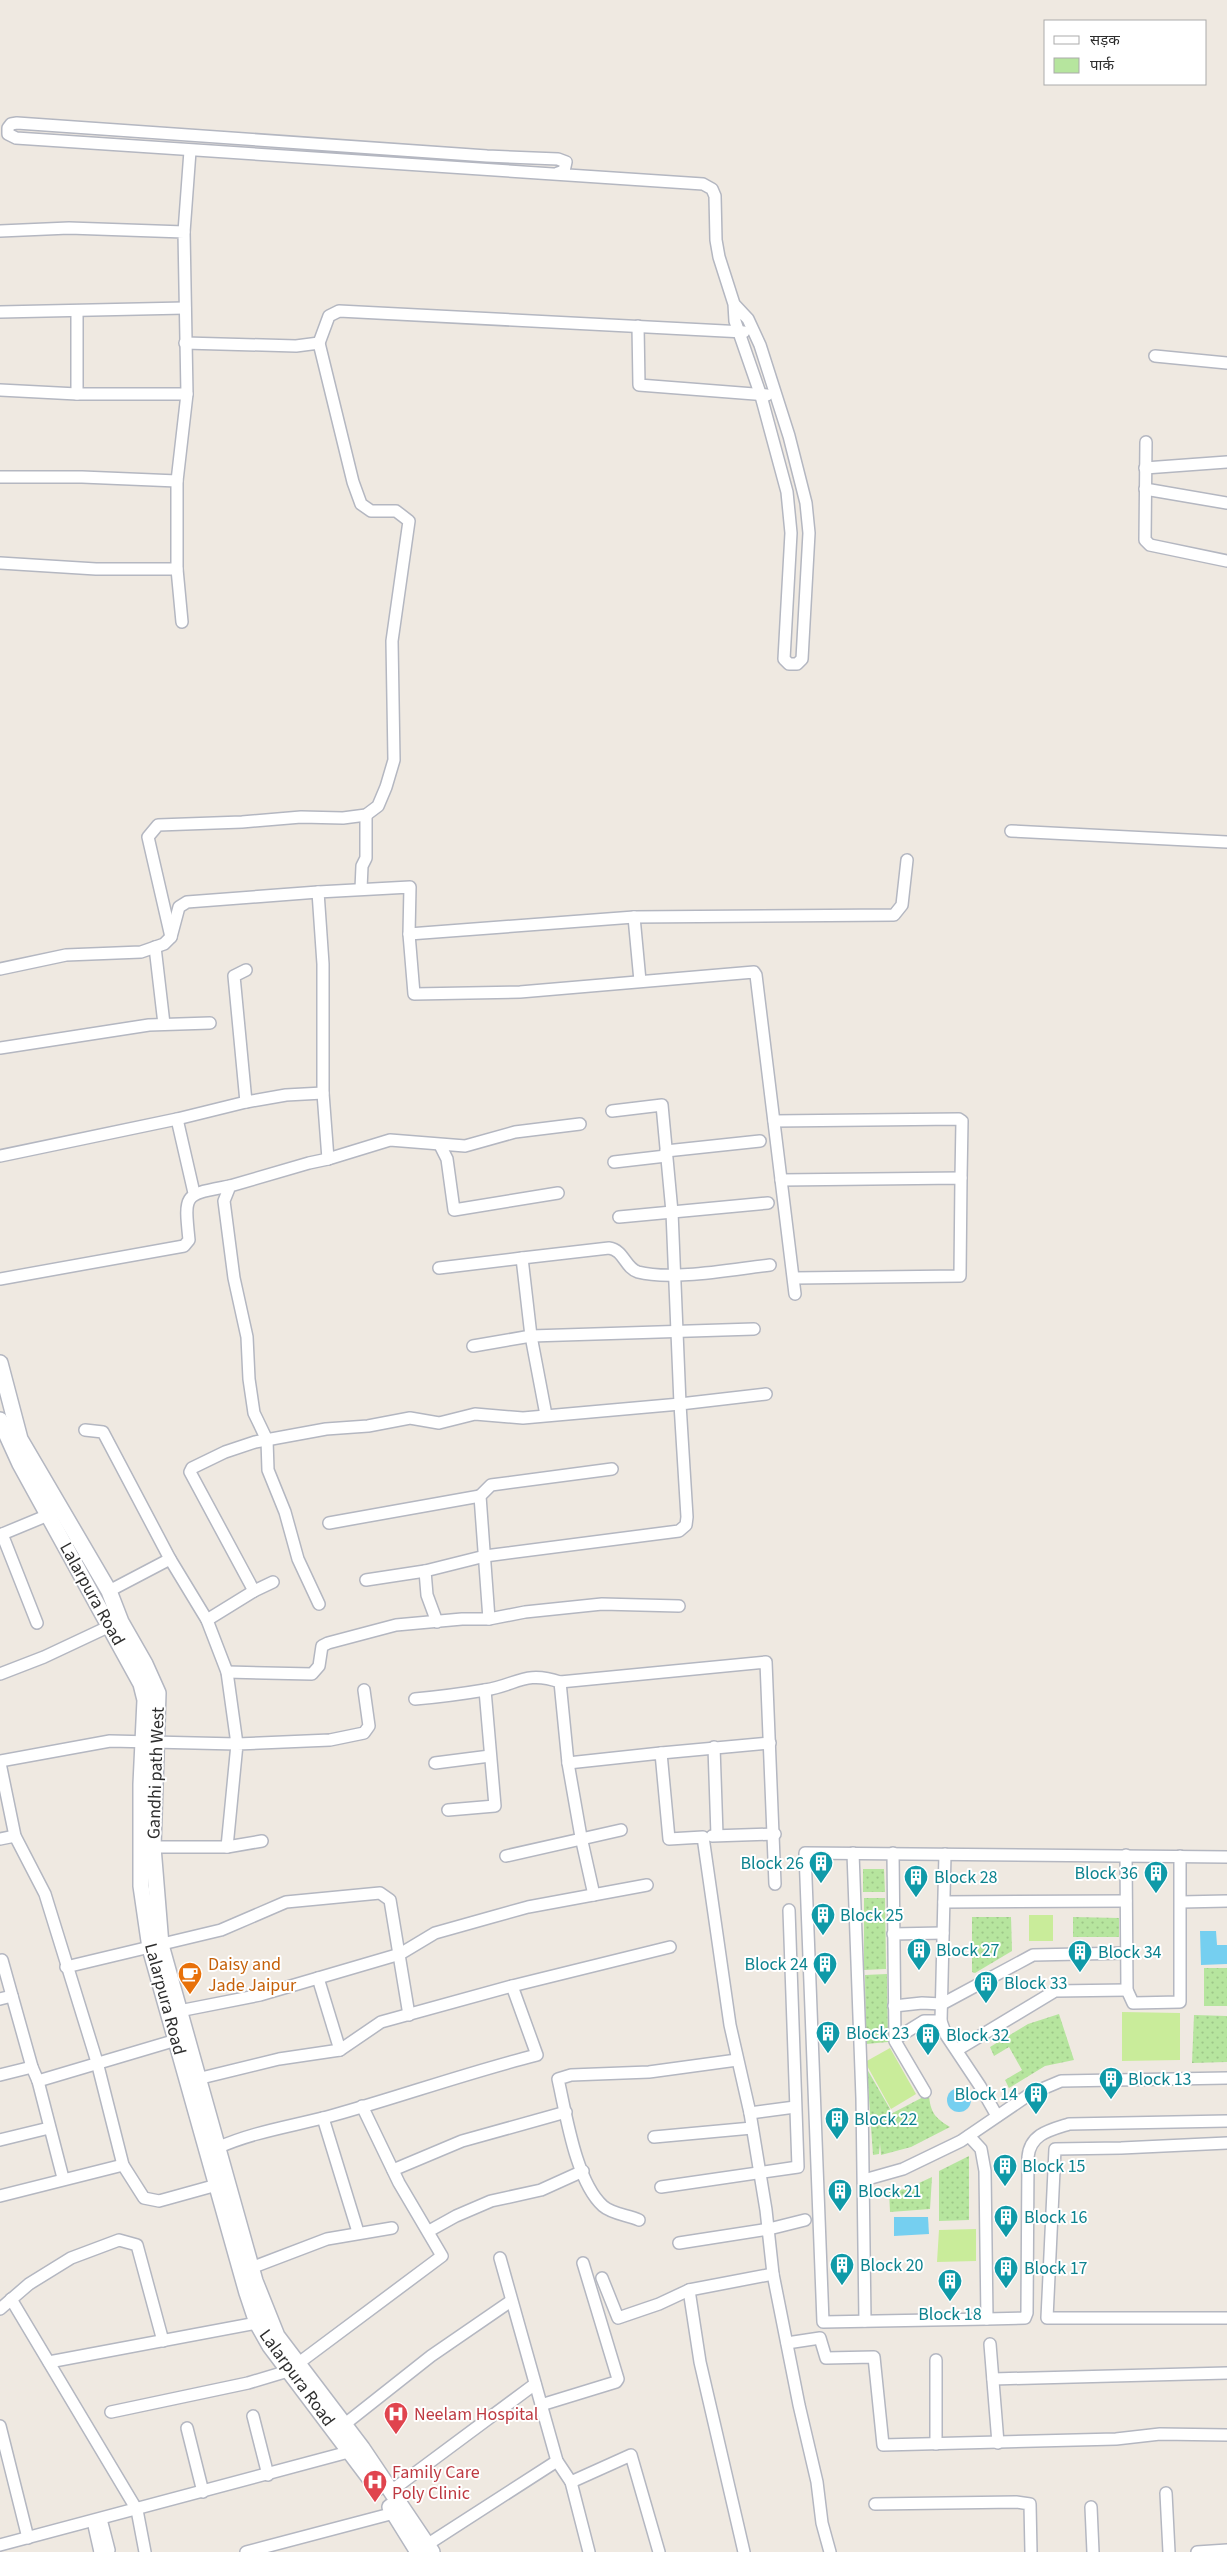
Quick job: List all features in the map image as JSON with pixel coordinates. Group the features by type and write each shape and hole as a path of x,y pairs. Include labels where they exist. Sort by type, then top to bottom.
{"street":[{"path":"558,174 566,168 566,162 562,160 14,123 8,128 8,134 13,137 178,150 490,168 558,174 703,184 712,189 715,196 716,240 734,304 735,321 761,396 786,486 791,533 784,659 789,664 797,664 802,659 809,533 802,486 789,436 754,332 748,319 734,304"},
{"path":"178,150 179,134"},
{"path":"182,622 177,569 177,481 187,394 184,232 194,151 200,136"},
{"path":"280,156 281,141"},
{"path":"322,158 323,144"},
{"path":"490,168 491,156"},
{"path":"508,170 509,157"},
{"path":"0,231 69,228 184,232"},
{"path":"0,312 185,308"},
{"path":"171,937 148,837 158,825 242,822 302,817 343,818 366,815 378,806 394,760 392,641 409,521 396,511 371,511 361,504 352,482 319,343 329,316 339,310 754,332"},
{"path":"77,311 77,394"},
{"path":"638,326 639,385 761,396 776,395"},
{"path":"185,343 296,346 319,343"},
{"path":"1155,356 1227,363"},
{"path":"0,390 77,394 187,394"},
{"path":"774,442 789,436"},
{"path":"1146,442 1145,540 1150,545 1227,561"},
{"path":"1146,468 1227,462"},
{"path":"0,478 82,477 177,481"},
{"path":"786,486 802,486"},
{"path":"1145,489 1227,503"},
{"path":"0,563 96,569 177,569"},
{"path":"361,889 362,866 366,858 366,815"},
{"path":"1012,831 1227,842"},
{"path":"409,934 634,918 894,916 902,905 907,860"},
{"path":"0,970 66,955 141,952 156,947 164,944 171,937 175,914 179,906 187,902 410,887 409,934 414,994 520,992 640,980 754,972 756,975 795,1294"},
{"path":"318,892 323,964 323,1094 328,1159"},
{"path":"634,918 640,980"},
{"path":"156,947 164,1024"},
{"path":"246,970 234,976 246,1102"},
{"path":"0,1048 164,1024 210,1022"},
{"path":"0,1156 177,1119 246,1102 286,1095 323,1094"},
{"path":"366,1580 425,1571 485,1556 679,1531 683,1528 687,1517 680,1404 676,1275 662,1104 612,1111"},
{"path":"0,1279 184,1246 189,1240 186,1206 194,1193 177,1119"},
{"path":"774,1121 959,1119 962,1121 960,1276 794,1278"},
{"path":"194,1193 230,1186 390,1140 466,1146 515,1132 580,1124"},
{"path":"614,1162 760,1141"},
{"path":"440,1145 448,1159 454,1210 558,1193"},
{"path":"781,1180 962,1178"},
{"path":"230,1186 224,1201 234,1278 247,1337 249,1379 254,1413 267,1440 268,1470 285,1512 298,1559 319,1604"},
{"path":"619,1217 768,1203"},
{"path":"439,1268 609,1248 619,1252 632,1269 638,1272 676,1275 770,1265"},
{"path":"522,1258 531,1336 546,1415"},
{"path":"472,1346 531,1336 754,1329"},
{"name":"Gandhi path West","path":"0,1363 20,1439 54,1512 109,1592 121,1622 145,1664 158,1693 151,1742 146,1847 156,1946 180,2011 181,2038 192,2080 217,2148 221,2184"},
{"path":"254,1591 190,1472 192,1468 225,1452 267,1440 326,1429 368,1426 410,1418 439,1423 475,1414 523,1418 766,1394"},
{"name":"Lalarpura Road","path":"1,1429 54,1512 141,1684 151,1742"},
{"path":"85,1430 103,1432 170,1559 207,1620 227,1672 237,1744 226,1847"},
{"path":"329,1523 480,1496 491,1485 612,1469"},
{"path":"480,1496 489,1619"},
{"path":"36,1623 1,1535 54,1512"},
{"path":"109,1592 170,1559"},
{"path":"425,1571 427,1594 437,1622"},
{"path":"207,1620 254,1591 273,1582"},
{"path":"227,1672 312,1674 320,1666 322,1646 396,1626 462,1618 489,1619 525,1612 602,1604 679,1606"},
{"path":"0,1674 110,1626"},
{"path":"415,1699 453,1696 485,1690 519,1679 542,1676 560,1682 766,1662 775,1834 775,1884"},
{"path":"560,1682 568,1763 580,1837 594,1896"},
{"path":"364,1690 369,1726 364,1733 330,1740 237,1744 110,1741 0,1762 15,1836 45,1894 66,1967 98,2062 123,2164 144,2198 159,2201 221,2184 277,2336 293,2368 345,2424 356,2450 391,2491 424,2550 557,2461"},
{"path":"448,1810 495,1806 485,1690"},
{"path":"568,1763 714,1747 770,1743"},
{"path":"714,1747 717,1835"},
{"path":"661,1753 669,1839 703,1838 717,1835 775,1834"},
{"path":"435,1763 490,1756"},
{"path":"506,1856 580,1837 622,1830"},
{"path":"0,1839 15,1836"},
{"path":"703,1838 736,2060 750,2113 769,2229 774,2274 803,2423 817,2482 822,2523 830,2552"},
{"path":"146,1847 226,1847 262,1841"},
{"path":"853,1852 864,2180 865,2321"},
{"path":"1227,1857 1126,1854 805,1853 823,2322 1025,2318 1027,2312 1028,2157 1029,2146 1032,2141 1052,2130 1069,2124 1227,2121"},
{"path":"893,1853 895,2039 925,2092"},
{"path":"945,1854 941,2021 946,2035 997,2116"},
{"path":"1126,1854 1128,1990 1133,2003 1180,2002 1180,1856"},
{"path":"180,2011 260,1995 400,1954 435,1933 528,1907 647,1885"},
{"path":"66,1967 222,1930 286,1902 380,1893 390,1900 409,2015"},
{"path":"944,1902 1126,1901"},
{"path":"1181,1902 1227,1902"},
{"path":"662,2187 704,2179 760,2174 798,2167 789,1910"},
{"path":"893,1934 943,1934"},
{"name":"Lalarpura Road","path":"156,1946 181,2038"},
{"path":"192,2080 278,2059 340,2050 381,2022 512,1986 670,1947"},
{"path":"894,2006 922,2003 942,2004 965,1989 1033,1955 1127,1953"},
{"path":"2,1960 32,2067 38,2081 63,2178"},
{"path":"318,1978 340,2050"},
{"path":"217,2148 242,2136 323,2118 476,2070 537,2055 512,1986"},
{"path":"957,2050 1055,1991 1128,1990"},
{"path":"0,1999 12,1996"},
{"path":"895,2039 924,2021 941,2021"},
{"path":"38,2081 181,2038"},
{"path":"639,2220 603,2206 587,2182 573,2145 558,2079 572,2075 649,2072 736,2060"},
{"path":"0,2075 32,2067"},
{"path":"864,2180 902,2169 968,2136 1030,2094 1060,2081 1227,2078"},
{"name":"Lalarpura Road","path":"192,2080 257,2323 270,2346 293,2368 356,2450 394,2513 424,2550"},
{"path":"111,2412 248,2384 293,2368 442,2256 393,2170 362,2106"},
{"path":"750,2113 795,2107"},
{"path":"393,2170 462,2141 566,2112"},
{"path":"323,2118 358,2232"},
{"path":"0,2140 49,2128"},
{"path":"654,2137 752,2128"},
{"path":"968,2136 980,2149 985,2171 987,2319"},
{"path":"1227,2143 1121,2148 1055,2148 1046,2318 1227,2318"},
{"path":"0,2196 63,2178 123,2164"},
{"path":"429,2231 456,2216 491,2201 541,2190 583,2171"},
{"path":"679,2243 769,2229 805,2220"},
{"path":"251,2268 327,2239 358,2232 392,2228"},
{"path":"0,2309 29,2284 71,2258 119,2240 128,2241 137,2245 163,2341"},
{"path":"500,2258 557,2461 571,2482 585,2551"},
{"path":"541,2405 616,2382 618,2379 583,2263"},
{"path":"602,2278 618,2318 659,2304 689,2290 774,2274"},
{"path":"689,2290 700,2362 744,2552"},
{"path":"11,2299 136,2510 145,2552"},
{"path":"345,2424 431,2356 511,2301"},
{"path":"49,2362 257,2323"},
{"path":"787,2343 820,2338 826,2358 874,2357 884,2446 1116,2439 1160,2434 1227,2435"},
{"path":"990,2344 998,2443"},
{"path":"936,2360 936,2444"},
{"path":"993,2379 1227,2373"},
{"path":"391,2491 535,2384"},
{"path":"253,2416 268,2475"},
{"path":"0,2426 4,2463 24,2539 22,2552"},
{"path":"188,2428 203,2492"},
{"path":"0,2546 356,2450"},
{"path":"571,2482 631,2455 659,2552"},
{"path":"1166,2493 1170,2552"},
{"path":"875,2504 1023,2502 1030,2504 1031,2552"},
{"path":"1091,2507 1093,2552"},
{"path":"238,2552 245,2552 394,2513"},
{"path":"97,2520 104,2552"},
{"path":"1197,2552 1227,2550"}],"green space":[{"path":"863,1869 884,1869 885,1892 863,1892"},
{"path":"864,1898 885,1898 886,1969 864,1970"},
{"path":"1029,1915 1053,1915 1053,1941 1029,1941"},
{"path":"972,1917 1011,1917 1012,1951 975,1973 972,1972"},
{"path":"1073,1917 1119,1918 1119,1937 1073,1937"},
{"path":"1204,1968 1227,1968 1227,2006 1204,2006"},
{"path":"887,1974 888,2042 866,2044 865,1975"},
{"path":"1122,2012 1180,2013 1180,2060 1122,2061"},
{"path":"1059,2014 1074,2060 1045,2066 1009,2088 1005,2080 1022,2070 1009,2047 994,2056 990,2047 1028,2024"},
{"path":"1194,2015 1227,2016 1227,2062 1192,2063"},
{"path":"890,2048 916,2094 891,2109 865,2062"},
{"path":"867,2069 890,2109 883,2118 929,2094 934,2114 950,2127 911,2147 881,2155 880,2143 879,2154 873,2155"},
{"path":"969,2156 969,2220 939,2221 939,2171"},
{"path":"932,2177 930,2209 890,2212 889,2191 906,2189"},
{"path":"976,2229 976,2261 937,2262 939,2230"}],"water":[{"path":"1200,1931 1216,1931 1217,1945 1227,1945 1227,1964 1201,1965"},
{"path":"959,2088 968,2091 971,2100 968,2109 959,2112 950,2109 947,2100 950,2091"},
{"path":"894,2217 928,2217 929,2234 894,2236"}],"place":[{"name":"Block 26","path":"821,1884"},
{"name":"Block 36","path":"1156,1894"},
{"name":"Block 28","path":"916,1898"},
{"name":"Block 25","path":"823,1936"},
{"name":"Block 27","path":"919,1971"},
{"name":"Block 34","path":"1080,1973"},
{"name":"Block 24","path":"825,1985"},
{"name":"Daisy and Jade Jaipur","path":"190,1995"},
{"name":"Block 33","path":"986,2004"},
{"name":"Block 23","path":"828,2054"},
{"name":"Block 32","path":"928,2056"},
{"name":"Block 13","path":"1111,2100"},
{"name":"Block 14","path":"1036,2115"},
{"name":"Block 22","path":"837,2140"},
{"name":"Block 15","path":"1005,2187"},
{"name":"Block 21","path":"840,2212"},
{"name":"Block 16","path":"1006,2238"},
{"name":"Block 20","path":"842,2286"},
{"name":"Block 17","path":"1006,2289"},
{"name":"Block 18","path":"950,2302"},
{"name":"Neelam Hospital","path":"396,2435"},
{"name":"Family Care Poly Clinic","path":"375,2503"}]}
